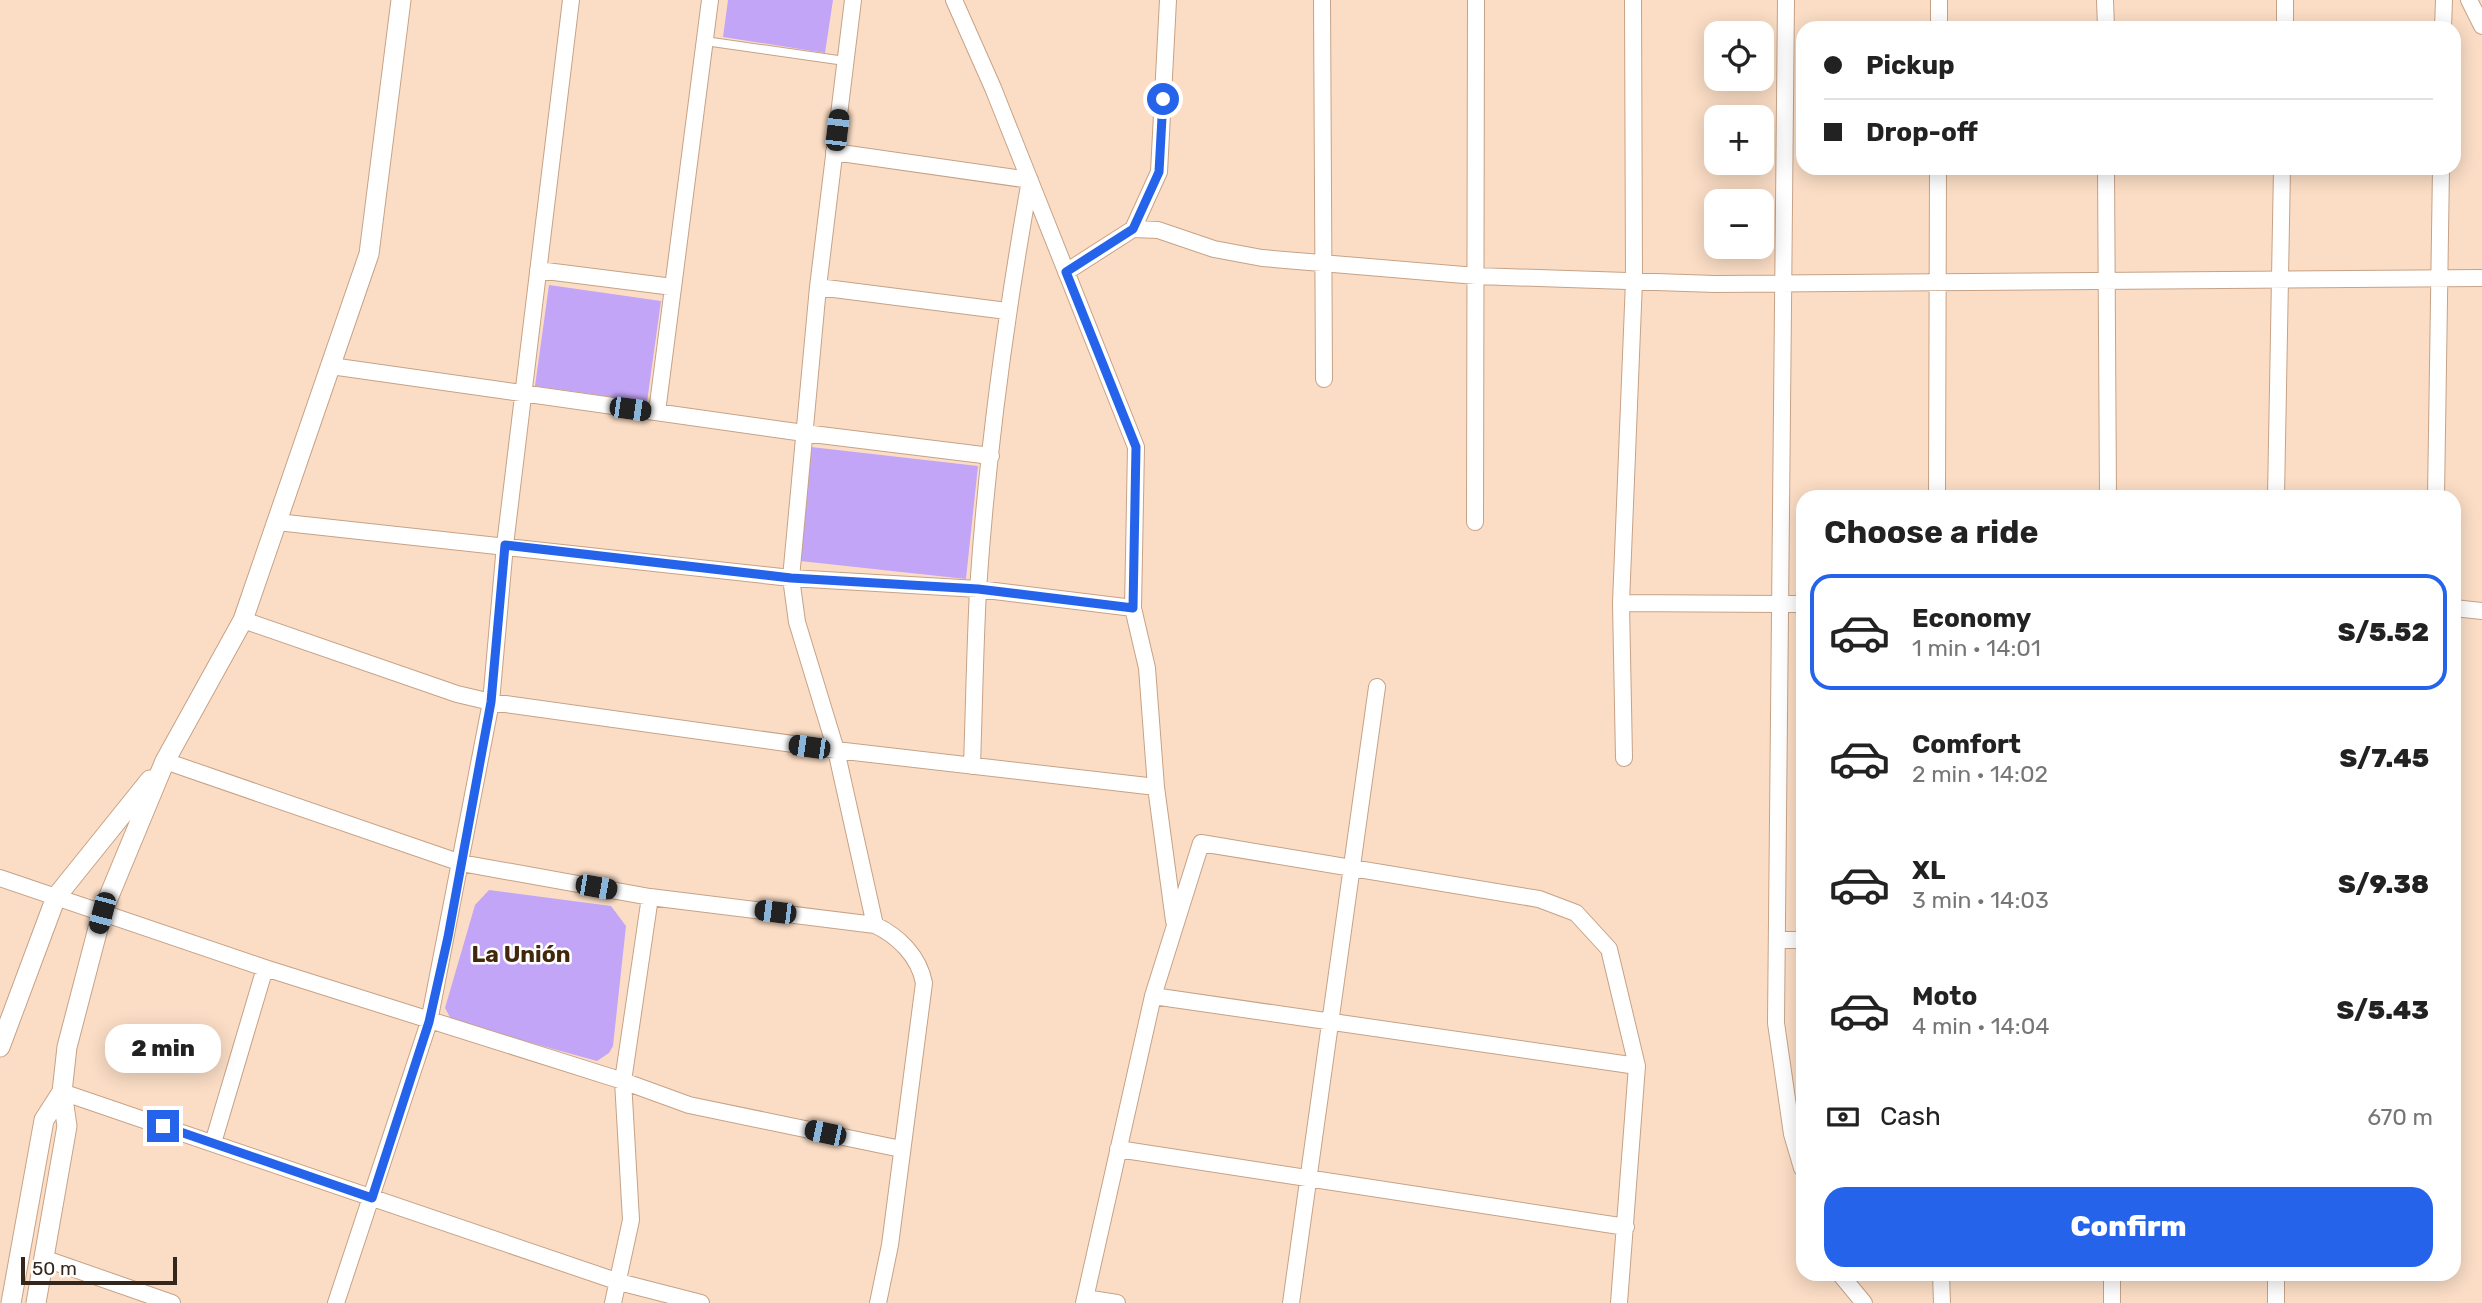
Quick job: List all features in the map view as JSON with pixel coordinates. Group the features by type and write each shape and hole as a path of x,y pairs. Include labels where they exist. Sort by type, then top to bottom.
{"street":[{"path":"36,1303 68,1126 62,1092 67,1047 102,913 165,761 243,620 369,254 401,0"},
{"path":"336,1303 429,1022 491,702 505,545 571,0"},
{"path":"657,412 710,0"},
{"path":"853,0 818,287 791,578 797,622 835,750 875,925"},
{"path":"954,0 1030,180 1136,447 1133,608 1147,667 1156,787 1175,928"},
{"path":"1066,272 1133,229 1159,172 1168,0"},
{"path":"1322,0 1324,379"},
{"path":"1475,522 1476,0"},
{"path":"1625,758 1621,603 1634,282 1633,0"},
{"path":"1786,0 1776,1023 1796,1148"},
{"path":"1939,0 1939,21"},
{"path":"2105,0 2105,21"},
{"path":"2285,0 2285,21"},
{"path":"2444,0 2444,21"},
{"path":"2469,0 2482,26"},
{"path":"834,152 1030,180"},
{"path":"1937,490 1938,175"},
{"path":"2106,175 2108,490"},
{"path":"2276,490 2282,175"},
{"path":"2436,490 2441,175"},
{"path":"972,766 978,589 991,456 1007,311 1030,180"},
{"path":"1133,229 1158,230 1214,249 1262,258 1476,276 1634,282 1783,284 2482,278"},
{"path":"538,270 673,287"},
{"path":"818,287 1007,311"},
{"path":"331,366 804,433 991,456"},
{"path":"277,522 791,578 978,589 1133,608"},
{"path":"1621,603 1796,604"},
{"path":"2461,609 2482,611"},
{"path":"243,620 457,694 491,702 835,750 1156,787"},
{"path":"1291,1303 1377,687"},
{"path":"165,761 461,863 650,897 875,925 897,938 922,972 924,983 890,1245 878,1303"},
{"path":"0,1047 56,897 165,761"},
{"path":"1117,1303 1084,1301 1153,996 1201,843 1539,899 1576,913 1609,949 1637,1066 1619,1303"},
{"path":"0,878 265,968 429,1022 623,1081 689,1105 901,1149"},
{"path":"613,1303 631,1220 623,1081 650,897"},
{"path":"1777,940 1796,940"},
{"path":"213,1143 265,968"},
{"path":"1153,996 1637,1066"},
{"path":"62,1092 619,1282 701,1303"},
{"path":"11,1303 44,1120 62,1092"},
{"path":"1118,1149 1626,1227"},
{"path":"43,1258 172,1303"},
{"path":"1846,1281 1864,1303"},
{"path":"1941,1281 1942,1303"},
{"path":"2112,1281 2112,1303"},
{"path":"2276,1281 2276,1303"}],"lane":[{"path":"705,41 845,61"}],"shaded area":[{"path":"728,0 833,0 825,53 723,37"},
{"path":"549,285 661,301 647,402 535,386"},
{"path":"811,447 978,466 966,579 800,561"},
{"path":"489,890 611,906 626,926 613,1046 609,1053 597,1061 452,1021 445,1008 475,905"}],"district":[{"name":"La Unión","path":"521,954"}],"route":[{"path":"163,1126 372,1198 429,1022 448,937 491,702 505,545 791,578 978,589 1133,608 1136,447 1066,272 1133,229 1159,172 1163,99"}]}
